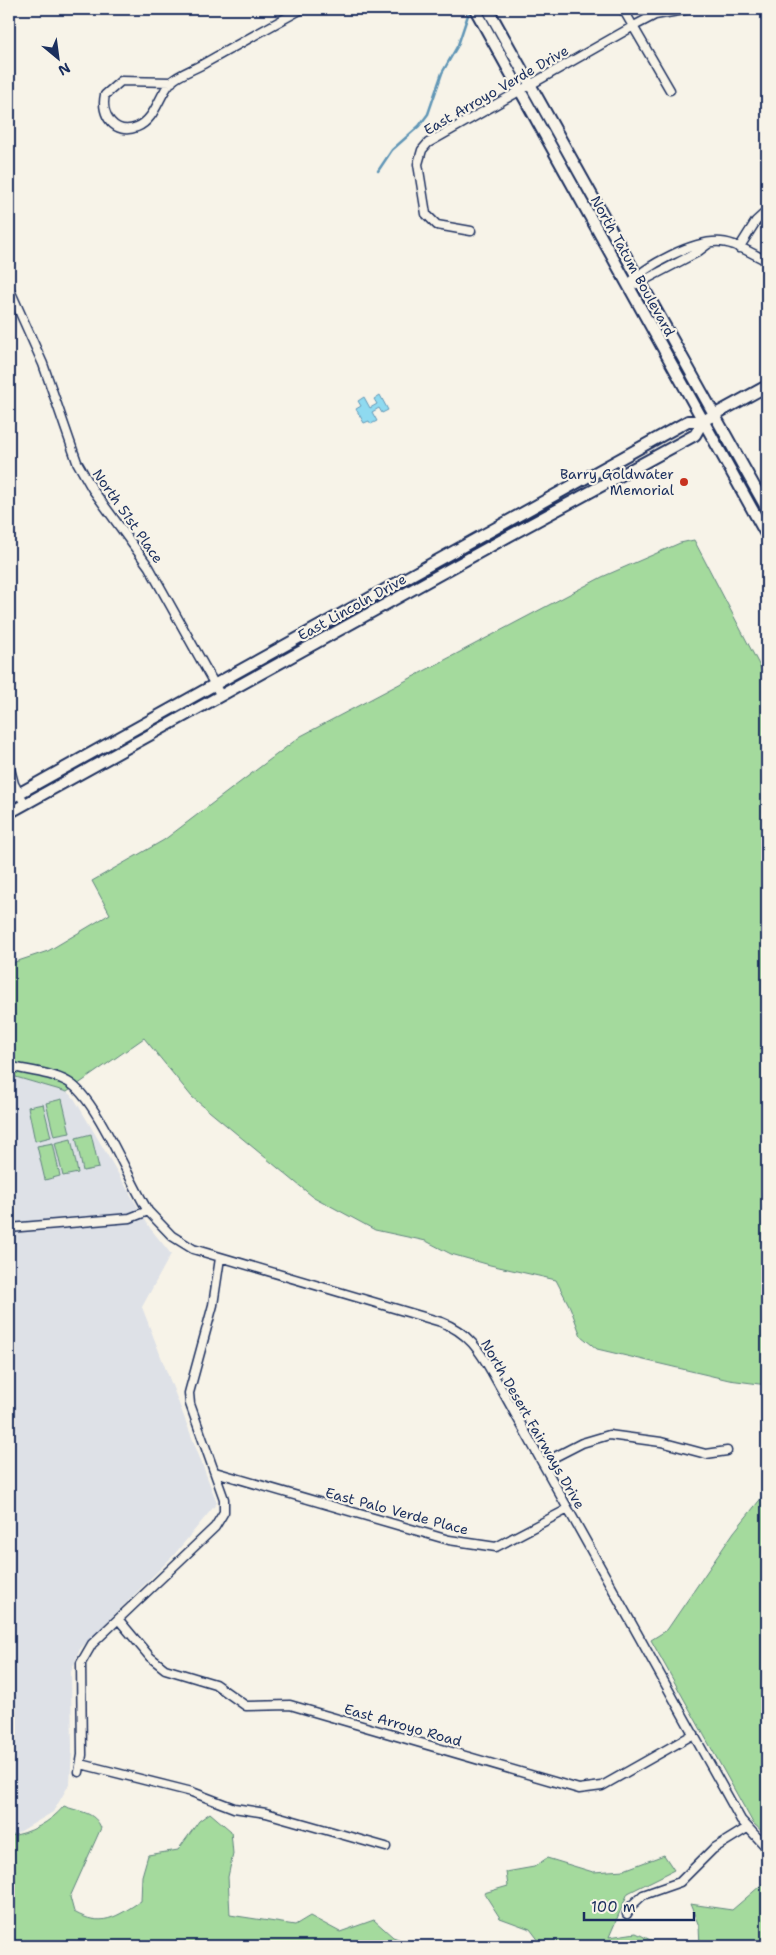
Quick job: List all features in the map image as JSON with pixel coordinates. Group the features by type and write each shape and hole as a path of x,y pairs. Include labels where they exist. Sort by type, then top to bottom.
{"main road":[{"name":"North Tatum Boulevard","path":"475,9 767,536"},
{"name":"North Tatum Boulevard","path":"488,9 767,510"},
{"name":"East Lincoln Drive","path":"9,799 688,421 703,421 767,386"},
{"name":"East Lincoln Drive","path":"9,813 694,435 703,421"}],"street":[{"path":"172,82 121,81 105,95 105,112 109,121 118,128 127,130 145,122 172,82 302,9"},
{"path":"623,9 670,90"},
{"name":"East Arroyo Verde Drive","path":"471,231 436,225 430,221 424,203 418,164 419,157 428,142 655,15 690,9"},
{"path":"739,248 756,221 767,211"},
{"path":"628,285 696,253 710,242 720,242 739,248 767,261"},
{"name":"North 51st Place","path":"9,288 44,364 77,462 93,490 149,567 221,696"},
{"path":"9,765 19,794 25,804"},
{"name":"North Desert Fairways Drive","path":"9,1066 58,1078 80,1091 92,1107 148,1211 158,1223 183,1243 220,1258 456,1328 479,1349 747,1828 767,1848"},
{"path":"9,1228 130,1218 148,1211"},
{"path":"79,1772 82,1658 92,1644 220,1522 224,1512 224,1499 190,1404 189,1393 213,1305 220,1258"},
{"path":"543,1463 582,1443 609,1435 661,1442 706,1454 726,1452"},
{"name":"East Palo Verde Place","path":"215,1472 449,1540 496,1547 568,1509"},
{"name":"East Arroyo Road","path":"119,1620 159,1665 181,1675 215,1684 246,1706 290,1705 579,1789 594,1789 602,1786 694,1734"},
{"path":"80,1764 192,1792 234,1808 266,1813 386,1847"},
{"path":"627,1914 631,1906 643,1895 680,1882 714,1849 747,1828"}],"shaded area":[{"path":"9,1075 67,1092 74,1098 150,1228 171,1254 142,1307 217,1503 173,1556 80,1649 71,1672 72,1751 70,1783 53,1812 9,1838"}],"green space":[{"path":"694,540 767,680 767,1385 729,1380 597,1349 581,1336 570,1307 556,1280 490,1265 451,1254 426,1241 375,1230 312,1196 192,1097 144,1038 67,1092 9,1075 9,964 48,951 110,914 92,881 164,840 301,736 602,577 680,543"},
{"path":"62,1099 70,1133 54,1136 46,1103"},
{"path":"43,1104 51,1137 35,1141 28,1107"},
{"path":"91,1134 99,1168 83,1171 76,1138"},
{"path":"71,1139 78,1173 63,1176 55,1143"},
{"path":"53,1143 60,1176 45,1180 37,1146"},
{"path":"767,1491 767,1836 753,1823 651,1640 667,1630 734,1532"},
{"path":"64,1806 90,1815 95,1818 101,1828 70,1897 74,1912 84,1917 101,1920 109,1918 124,1912 141,1901 142,1876 148,1855 178,1850 199,1821 210,1813 231,1831 233,1854 228,1877 230,1915 295,1925 310,1916 340,1932 374,1920 393,1937 418,1946 9,1946 9,1836 24,1833 39,1826 53,1817"},
{"path":"664,1855 674,1870 628,1893 609,1937 636,1933 663,1946 543,1946 530,1929 500,1918 484,1893 508,1886 506,1872 534,1867 547,1858 593,1872 624,1870"},
{"path":"767,1880 767,1946 700,1946 699,1926 690,1904 732,1910"}],"water":[{"path":"380,395 388,410 382,413 379,408 372,412 377,421 371,424 369,421 364,423 356,409 361,406 358,401 364,397 370,408 377,404 374,399"}],"waterway":[{"path":"378,171 392,150 419,126 428,114 442,73 458,45 470,9"}],"place":[{"name":"Barry Goldwater Memorial","path":"684,482"}]}
